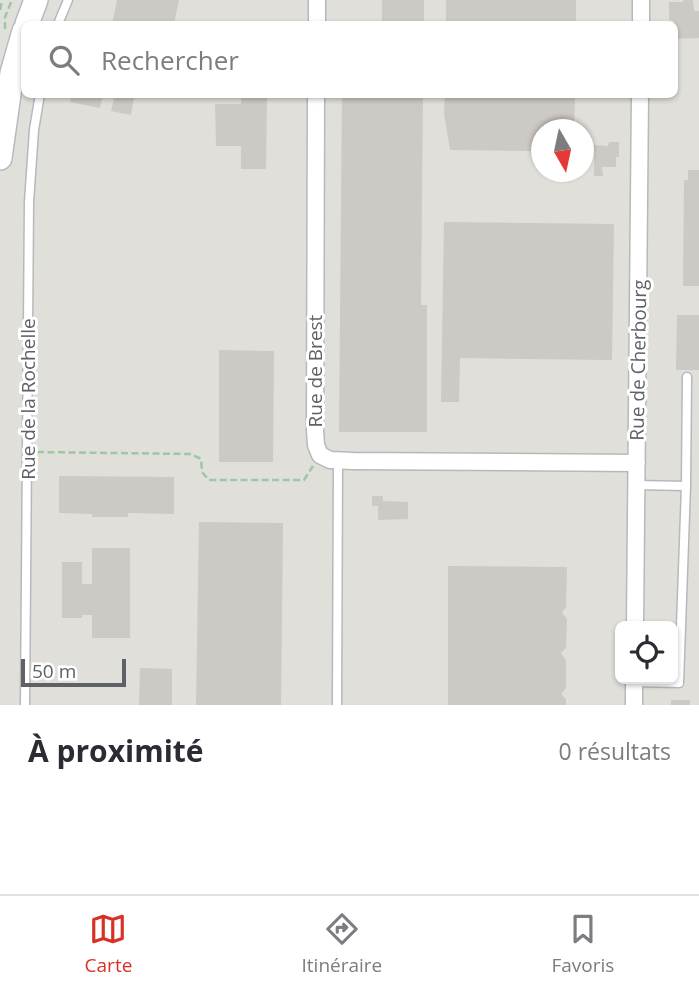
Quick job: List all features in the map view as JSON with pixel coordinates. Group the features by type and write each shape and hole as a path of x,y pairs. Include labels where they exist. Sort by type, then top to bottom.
{"main road":[{"path":"28,21 36,0"},
{"path":"0,158 10,84 21,42"}],"street":[{"path":"317,0 317,21"},
{"path":"641,0 641,21"},
{"name":"Rue de Brest","path":"316,98 314,430 320,455 330,460 637,463"},
{"name":"Rue de Cherbourg","path":"635,621 640,98"},
{"path":"634,684 634,705"}],"lane":[{"path":"59,21 68,0"},
{"name":"Rue de la Rochelle","path":"25,705 29,201 34,130 39,98"},
{"path":"678,683 686,486 687,377"},
{"path":"337,705 338,460"},
{"path":"636,485 686,486"}],"path":[{"path":"0,10 1,0"},
{"path":"27,452 191,454 201,459 202,472 209,480 304,480 320,455"}],"shaded area":[{"path":"0,0 699,0 699,705 0,705"}],"building":[{"path":"117,0 179,0 175,21 113,21"},
{"path":"382,0 424,0 424,21 382,21"},
{"path":"446,0 576,0 576,21 446,21"},
{"path":"693,0 694,11 699,11 699,38 678,39 678,21 669,20 669,2"},
{"path":"71,98 102,98 100,108 70,102"},
{"path":"114,98 134,98 131,115 111,111"},
{"path":"241,98 267,98 266,169 241,169 241,146 216,146 215,104 241,104"},
{"path":"342,98 423,98 421,305 427,305 427,432 339,432"},
{"path":"445,98 575,98 574,119 531,119 531,151 450,150 444,114"},
{"path":"609,142 619,142 616,167 602,167 603,176 594,176 594,145 608,146"},
{"path":"688,170 699,170 699,286 683,286 684,180 688,180"},
{"path":"444,222 614,224 612,360 460,358 459,402 441,402"},
{"path":"677,315 699,315 699,370 676,370"},
{"path":"219,350 274,351 273,462 219,462"},
{"path":"59,476 174,477 174,514 128,513 128,517 92,517 92,514 59,513"},
{"path":"372,496 383,496 383,501 408,502 408,519 378,520 378,506 372,506"},
{"path":"199,522 283,523 281,705 196,705"},
{"path":"92,548 130,548 130,638 92,638 92,615 62,618 62,562 82,562 82,584 92,584"},
{"path":"448,566 567,567 566,607 562,613 567,619 566,648 561,653 566,660 566,688 561,694 566,699 566,705 448,705"},
{"path":"140,668 172,669 172,705 139,705"},
{"path":"671,700 690,700 690,705 671,705"}]}
